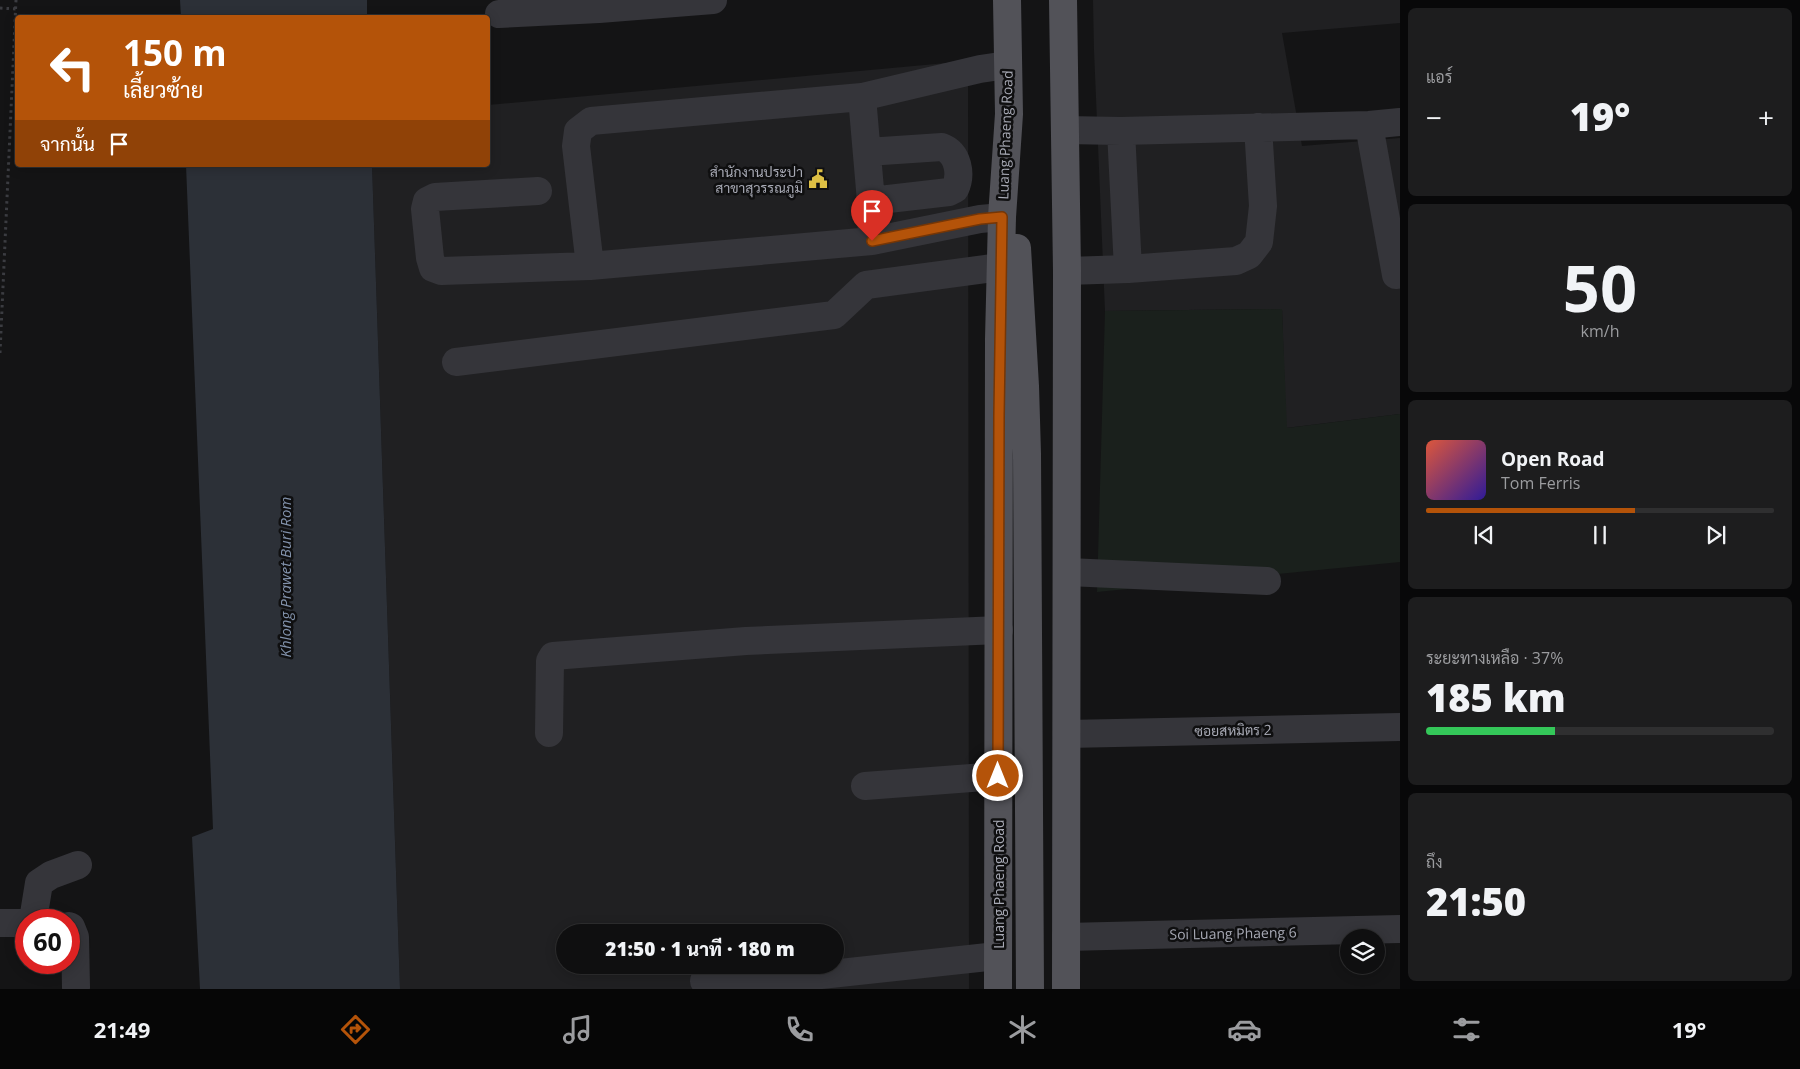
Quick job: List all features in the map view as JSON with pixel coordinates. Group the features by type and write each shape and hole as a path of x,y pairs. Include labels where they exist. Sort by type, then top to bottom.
{"main road":[{"name":"Luang Phaeng Road","path":"998,989 1000,266 1009,114 1007,0"},
{"path":"1063,0 1067,271 1068,572 1066,989"},
{"path":"1009,114 1026,415 1030,989"}],"street":[{"path":"500,14 599,9 713,0"},
{"path":"590,266 576,146 578,131 591,121 862,97 1007,65"},
{"path":"862,97 871,201 872,241"},
{"path":"1065,130 1121,131 1369,125 1400,122"},
{"path":"1369,125 1396,275"},
{"path":"1067,271 1128,269 1236,261 1249,255 1259,242 1263,206 1258,127"},
{"path":"1121,131 1128,269"},
{"path":"867,152 942,147 949,149 954,156 958,175 958,183 955,189 949,192 871,201"},
{"path":"538,192 435,197 427,201 425,209 430,258 433,268 441,271 590,266 872,241 980,219 1002,217"},
{"path":"456,362 834,315 866,285 1000,266"},
{"path":"1068,572 1267,581"},
{"path":"549,733 550,661 553,656 746,642 999,630"},
{"name":"ซอยสหมิตร 2","path":"1067,734 1400,727"},
{"path":"866,786 998,776"},
{"path":"35,909 39,883 51,875 78,865"},
{"path":"0,923 15,923"},
{"name":"Soi Luang Phaeng 6","path":"1066,937 1400,929"},
{"path":"704,981 794,978 997,956"},
{"path":"76,974 76,987"}],"path":[{"path":"16,0 16,15"},
{"path":"0,8 16,9"},
{"path":"0,353 15,31"},
{"path":"0,210 7,210"}],"shaded area":[{"path":"1093,0 1400,0 1400,23 1282,33 1302,146 1400,138 1400,414 1286,428 1282,309 1105,311"},
{"path":"968,61 969,989 400,989 372,167 490,167 490,105"},
{"path":"1282,309 1287,428 1400,414 1400,562 1097,592 1105,311"}],"water":[{"path":"180,0 367,0 367,15 181,15"},
{"name":"Khlong Prawet Buri Rom","path":"186,167 372,167 400,989 200,989 192,837 213,829"}],"place":[{"name":"สำนักงานประปา สาขาสุวรรณภูมิ","path":"818,179"}],"route":[{"path":"872,241 980,219 1002,217 1000,266 998,776"}]}
